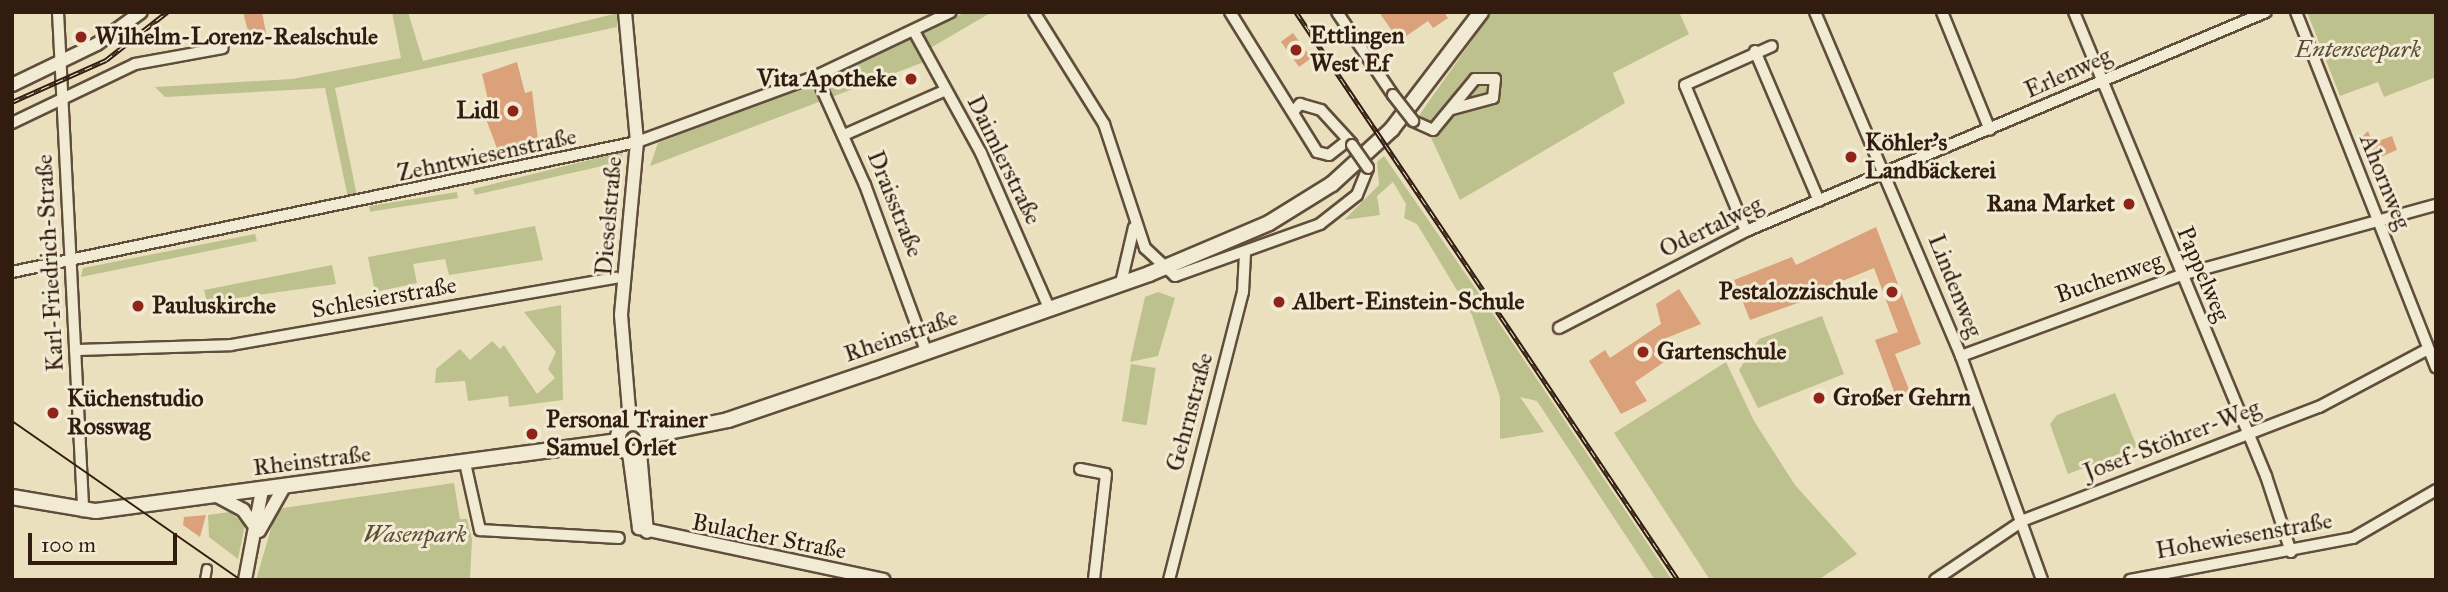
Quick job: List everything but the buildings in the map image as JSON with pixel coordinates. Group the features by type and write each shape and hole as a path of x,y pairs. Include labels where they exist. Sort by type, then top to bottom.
{"main road":[{"name":"Rheinstraße","path":"649,436 728,419 1121,283 1231,242 1332,184 1422,95 1481,12"},
{"path":"630,423 644,426 649,436 635,452 618,441 630,423"},
{"name":"Rheinstraße","path":"12,497 83,511 217,496 618,441"}],"street":[{"name":"Karl-Friedrich-Straße","path":"58,12 83,511"},
{"path":"12,85 62,63 141,12"},
{"name":"Dieselstraße","path":"625,12 637,142 621,315 630,423"},
{"name":"Zehntwiesenstraße","path":"12,272 71,262 637,142 816,76 915,33 951,12"},
{"path":"1034,12 1104,124 1134,227 1166,267"},
{"path":"1230,12 1323,155 1350,143"},
{"path":"1337,12 1413,121 1433,130 1452,108"},
{"name":"Lindenweg","path":"1815,12 1886,172 1961,356 2024,520 2042,580"},
{"path":"1942,12 1990,130"},
{"name":"Pappelweg","path":"2074,12 2180,275 2249,434 2291,552"},
{"name":"Erlenweg","path":"1886,172 2266,12"},
{"name":"Ahornweg","path":"2296,12 2436,367"},
{"name":"Daimlerstraße","path":"915,33 982,153 1049,308"},
{"path":"1746,231 1685,85 1755,51 1772,46"},
{"path":"12,123 63,102 135,64 223,48"},
{"path":"1755,51 1819,201"},
{"name":"Draisstraße","path":"816,76 844,135 926,351"},
{"path":"844,135 947,90"},
{"name":"Rheinstraße","path":"1166,267 1179,277 1245,255 1344,209 1364,185 1368,168 1350,143 1317,108 1300,104 1293,112"},
{"name":"Odertalweg","path":"1559,328 1746,231 1886,172"},
{"name":"Buchenweg","path":"1961,356 2180,275 2377,217 2436,205"},
{"path":"1121,283 1134,227"},
{"name":"Gehrnstraße","path":"1169,580 1243,292 1245,255"},
{"name":"Schlesierstraße","path":"75,350 231,345 616,278"},
{"name":"Josef-Stöhrer-Weg","path":"1935,580 2024,520 2339,397 2428,349"},
{"name":"Bulacher Straße","path":"635,452 634,516 647,532 884,580"},
{"path":"465,463 480,530 619,538"},
{"path":"1080,469 1106,474 1094,580"},
{"path":"252,547 267,509 284,487"},
{"path":"245,580 252,547 253,524 262,490"},
{"name":"Hohewiesenstraße","path":"2130,580 2291,552 2365,532 2436,490"},
{"path":"217,496 243,510 253,524"},
{"path":"205,580 207,569"}],"green space":[{"path":"392,12 408,12 423,61 618,13 617,27 335,88 357,196 348,198 325,88 165,97 155,87 292,79 401,58"},
{"path":"966,12 992,12 920,54 924,62 650,166 658,143 825,78"},
{"path":"1492,12 1679,12 1689,34 1613,73 1625,103 1460,200 1420,114"},
{"name":"Entenseepark","path":"2307,12 2436,12 2436,77 2384,97 2378,82 2340,96"},
{"path":"621,152 624,161 475,195 473,189"},
{"path":"1384,156 1672,580 1655,580 1537,401 1520,397 1544,432 1500,439 1500,397 1472,315 1417,224 1404,218 1406,204 1393,182 1377,196 1380,215 1344,220 1379,185 1377,162"},
{"path":"457,192 458,198 370,212 369,206"},
{"path":"535,226 543,260 449,275 445,259 413,264 417,283 375,292 368,257"},
{"path":"255,234 257,241 81,277 83,268"},
{"path":"332,265 336,284 207,302 204,290"},
{"path":"1158,292 1175,298 1158,356 1130,362 1145,297"},
{"path":"561,305 563,400 509,407 508,396 468,401 465,381 435,383 436,369 460,349 470,360 492,341 500,349 504,345 537,394 555,378 548,369 556,352 524,312"},
{"path":"1822,316 1844,374 1758,408 1739,370 1759,339"},
{"path":"1726,362 1754,421 1795,485 1857,554 1818,580 1710,580 1614,433"},
{"path":"1131,364 1156,368 1147,425 1122,421"},
{"path":"2115,393 2137,447 2068,474 2050,424 2057,415"},
{"name":"Wasenpark","path":"454,483 460,519 467,519 472,539 470,580 256,580 275,515 283,508"},
{"path":"230,512 245,525 238,559 209,537 208,515"}],"tram line":[{"path":"12,421 241,580"}],"railway":[{"path":"12,102 106,60 167,12"},
{"path":"1296,12 1678,580"}],"place":[{"name":"Wilhelm-Lorenz-Realschule","path":"81,37"},
{"name":"Ettlingen West Ef","path":"1296,50"},
{"name":"Vita Apotheke","path":"911,79"},
{"name":"Lidl","path":"513,111"},
{"name":"Köhler's Landbäckerei","path":"1851,157"},
{"name":"Rana Market","path":"2129,204"},
{"name":"Pestalozzischule","path":"1892,292"},
{"name":"Albert-Einstein-Schule","path":"1279,302"},
{"name":"Pauluskirche","path":"138,306"},
{"name":"Gartenschule","path":"1643,352"},
{"name":"Großer Gehrn","path":"1819,398"},
{"name":"Küchenstudio Rosswag","path":"53,413"},
{"name":"Personal Trainer Samuel Orlet","path":"532,434"}]}
